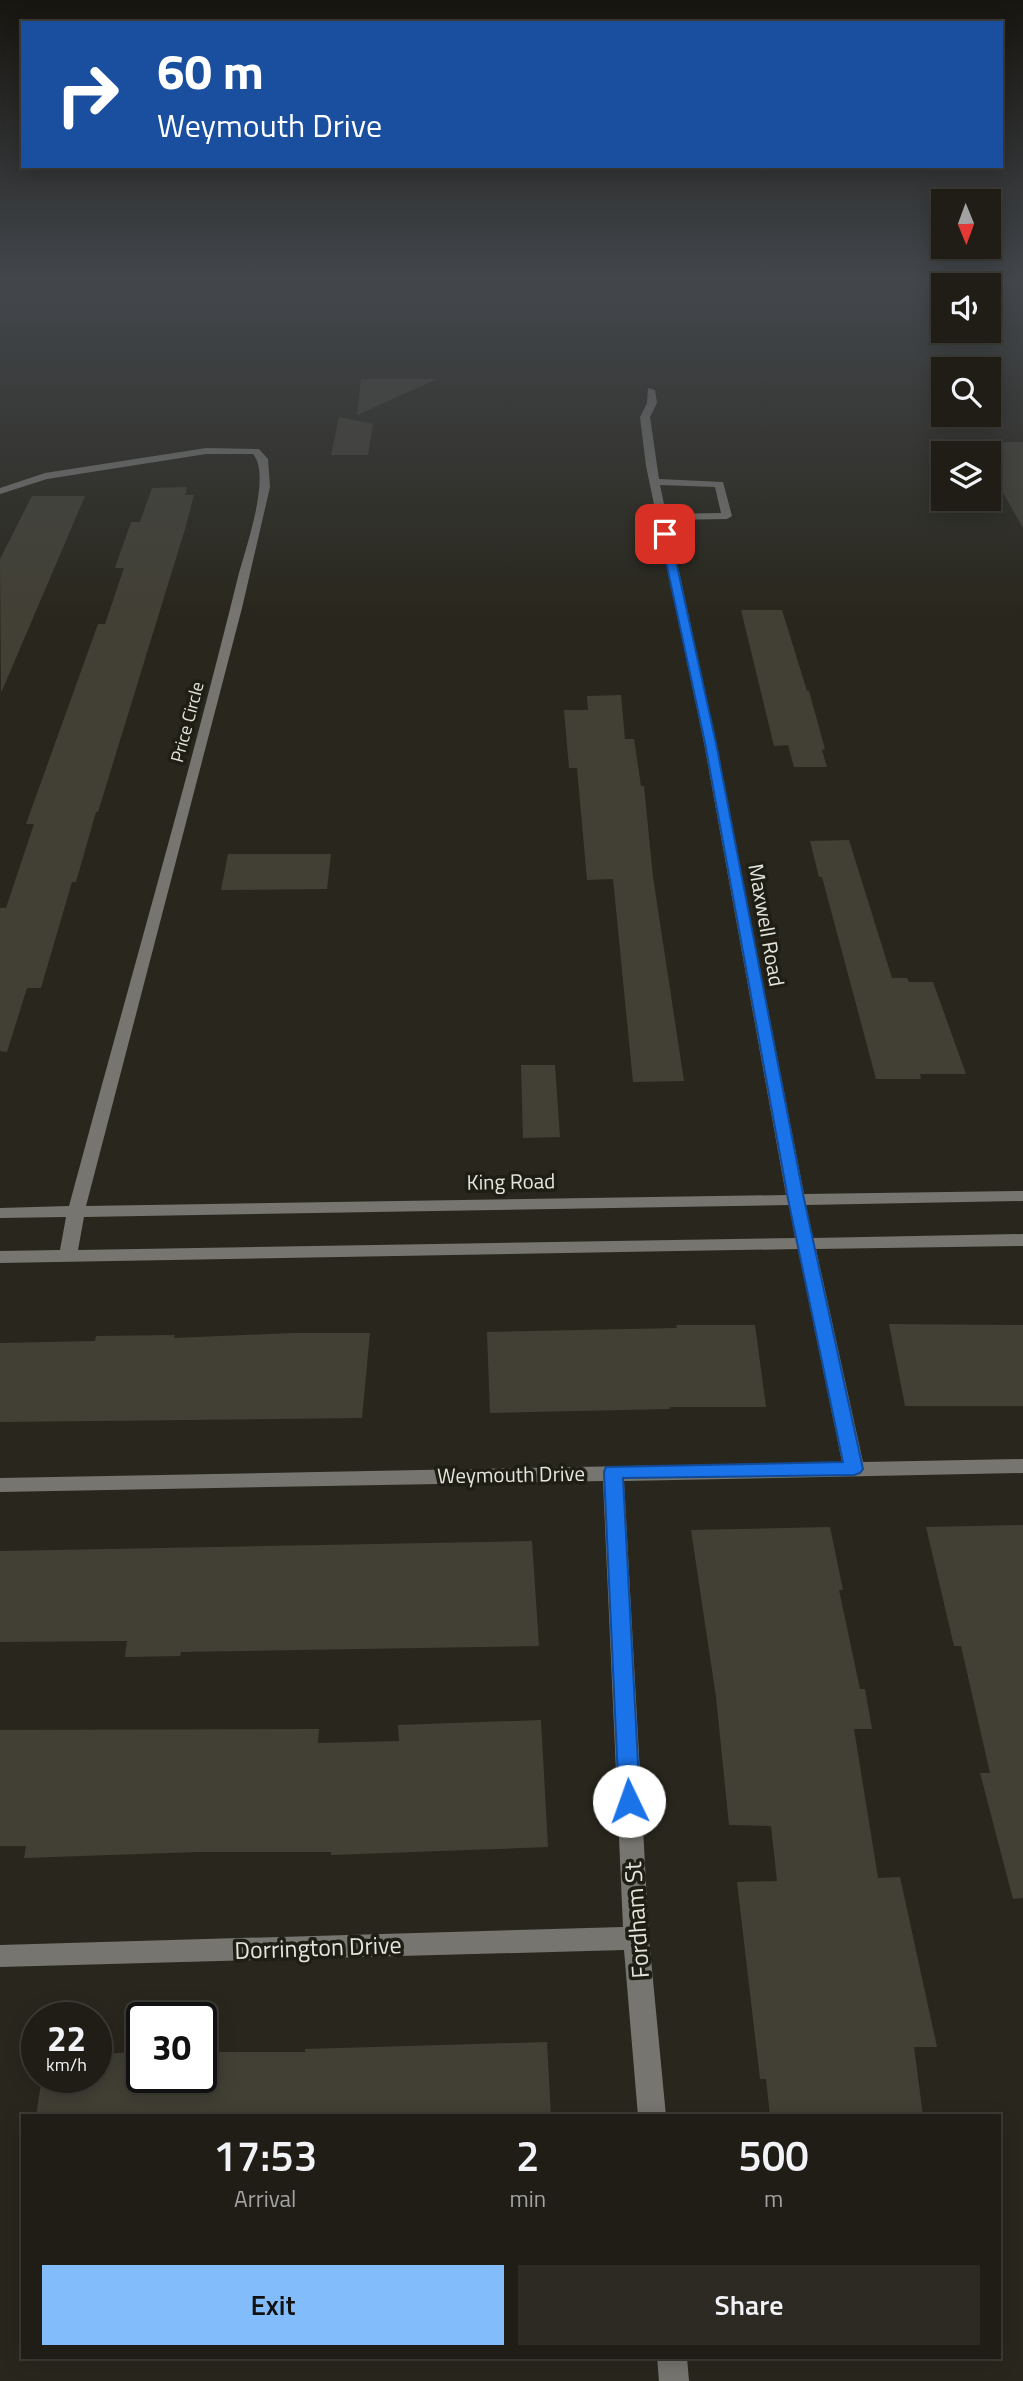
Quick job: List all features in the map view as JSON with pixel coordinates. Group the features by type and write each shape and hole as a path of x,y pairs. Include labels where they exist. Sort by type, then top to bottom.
{"street":[{"name":"Maxwell Road","path":"651,392 652,403 645,418 655,482 710,743 796,1199 854,1469"},
{"name":"Price Circle","path":"0,491 45,476 206,451 256,451 262,459 265,487 236,608 76,1212 68,1255"},
{"path":"655,482 719,484 727,516 662,517"},
{"name":"King Road","path":"0,1213 1023,1196"},
{"path":"0,1257 1023,1240"},
{"name":"Weymouth Drive","path":"0,1485 1023,1465"},
{"name":"Fordham St","path":"613,1472 636,1938 652,2114"},
{"name":"Dorrington Drive","path":"0,1956 636,1938"},
{"path":"672,2359 674,2381"}],"building":[{"path":"360,392 408,392 357,415"},
{"path":"339,417 373,424 368,455 331,455"},
{"path":"1001,442 1023,442 1023,528 1001,489"},
{"path":"187,487 185,495 194,495 185,529 76,882 72,882 41,988 27,988 7,1052 0,1051 0,908 6,908 34,824 26,824 98,624 105,624 124,568 115,568 131,522 140,522 152,488"},
{"path":"32,496 85,496 1,693 0,559"},
{"path":"741,610 782,610 809,691 825,749 822,750 827,767 794,767 788,745 774,746"},
{"path":"621,695 625,739 634,739 641,786 644,786 653,877 684,1081 633,1082 613,879 587,880 577,768 569,768 564,710 588,710 587,696"},
{"path":"849,840 892,978 907,978 909,982 933,982 966,1074 920,1074 921,1079 876,1079 810,841"},
{"path":"228,854 331,854 327,889 221,890"},
{"path":"521,1065 555,1065 560,1137 523,1138"},
{"path":"889,1324 1023,1325 1023,1406 905,1406"},
{"path":"676,1325 755,1325 766,1407 490,1413 487,1332 677,1328"},
{"path":"370,1333 362,1418 0,1422 0,1343 95,1341 96,1336 175,1335 174,1338"},
{"path":"1023,1525 1023,1898 1013,1899 980,1773 990,1773 961,1646 954,1646 926,1527"},
{"path":"830,1527 843,1590 839,1590 860,1689 865,1689 872,1729 854,1729 878,1878 900,1877 937,2047 914,2047 923,2114 770,2114 766,2079 760,2079 737,1882 777,1881 771,1826 729,1825 716,1697 691,1530"},
{"path":"532,1541 539,1646 181,1652 180,1656 125,1657 127,1641 0,1642 0,1551"},
{"path":"541,1720 548,1847 331,1855 331,1852 197,1852 24,1858 26,1846 0,1846 0,1730 319,1729 318,1743 399,1741 398,1725"},
{"path":"547,2042 551,2114 36,2114 40,2093 112,2093 112,2053 126,2053 126,2093 217,2093 217,2052 305,2052 305,2049"}],"route":[{"path":"629,1801 613,1472 854,1469 796,1199 710,743 665,534"}]}
